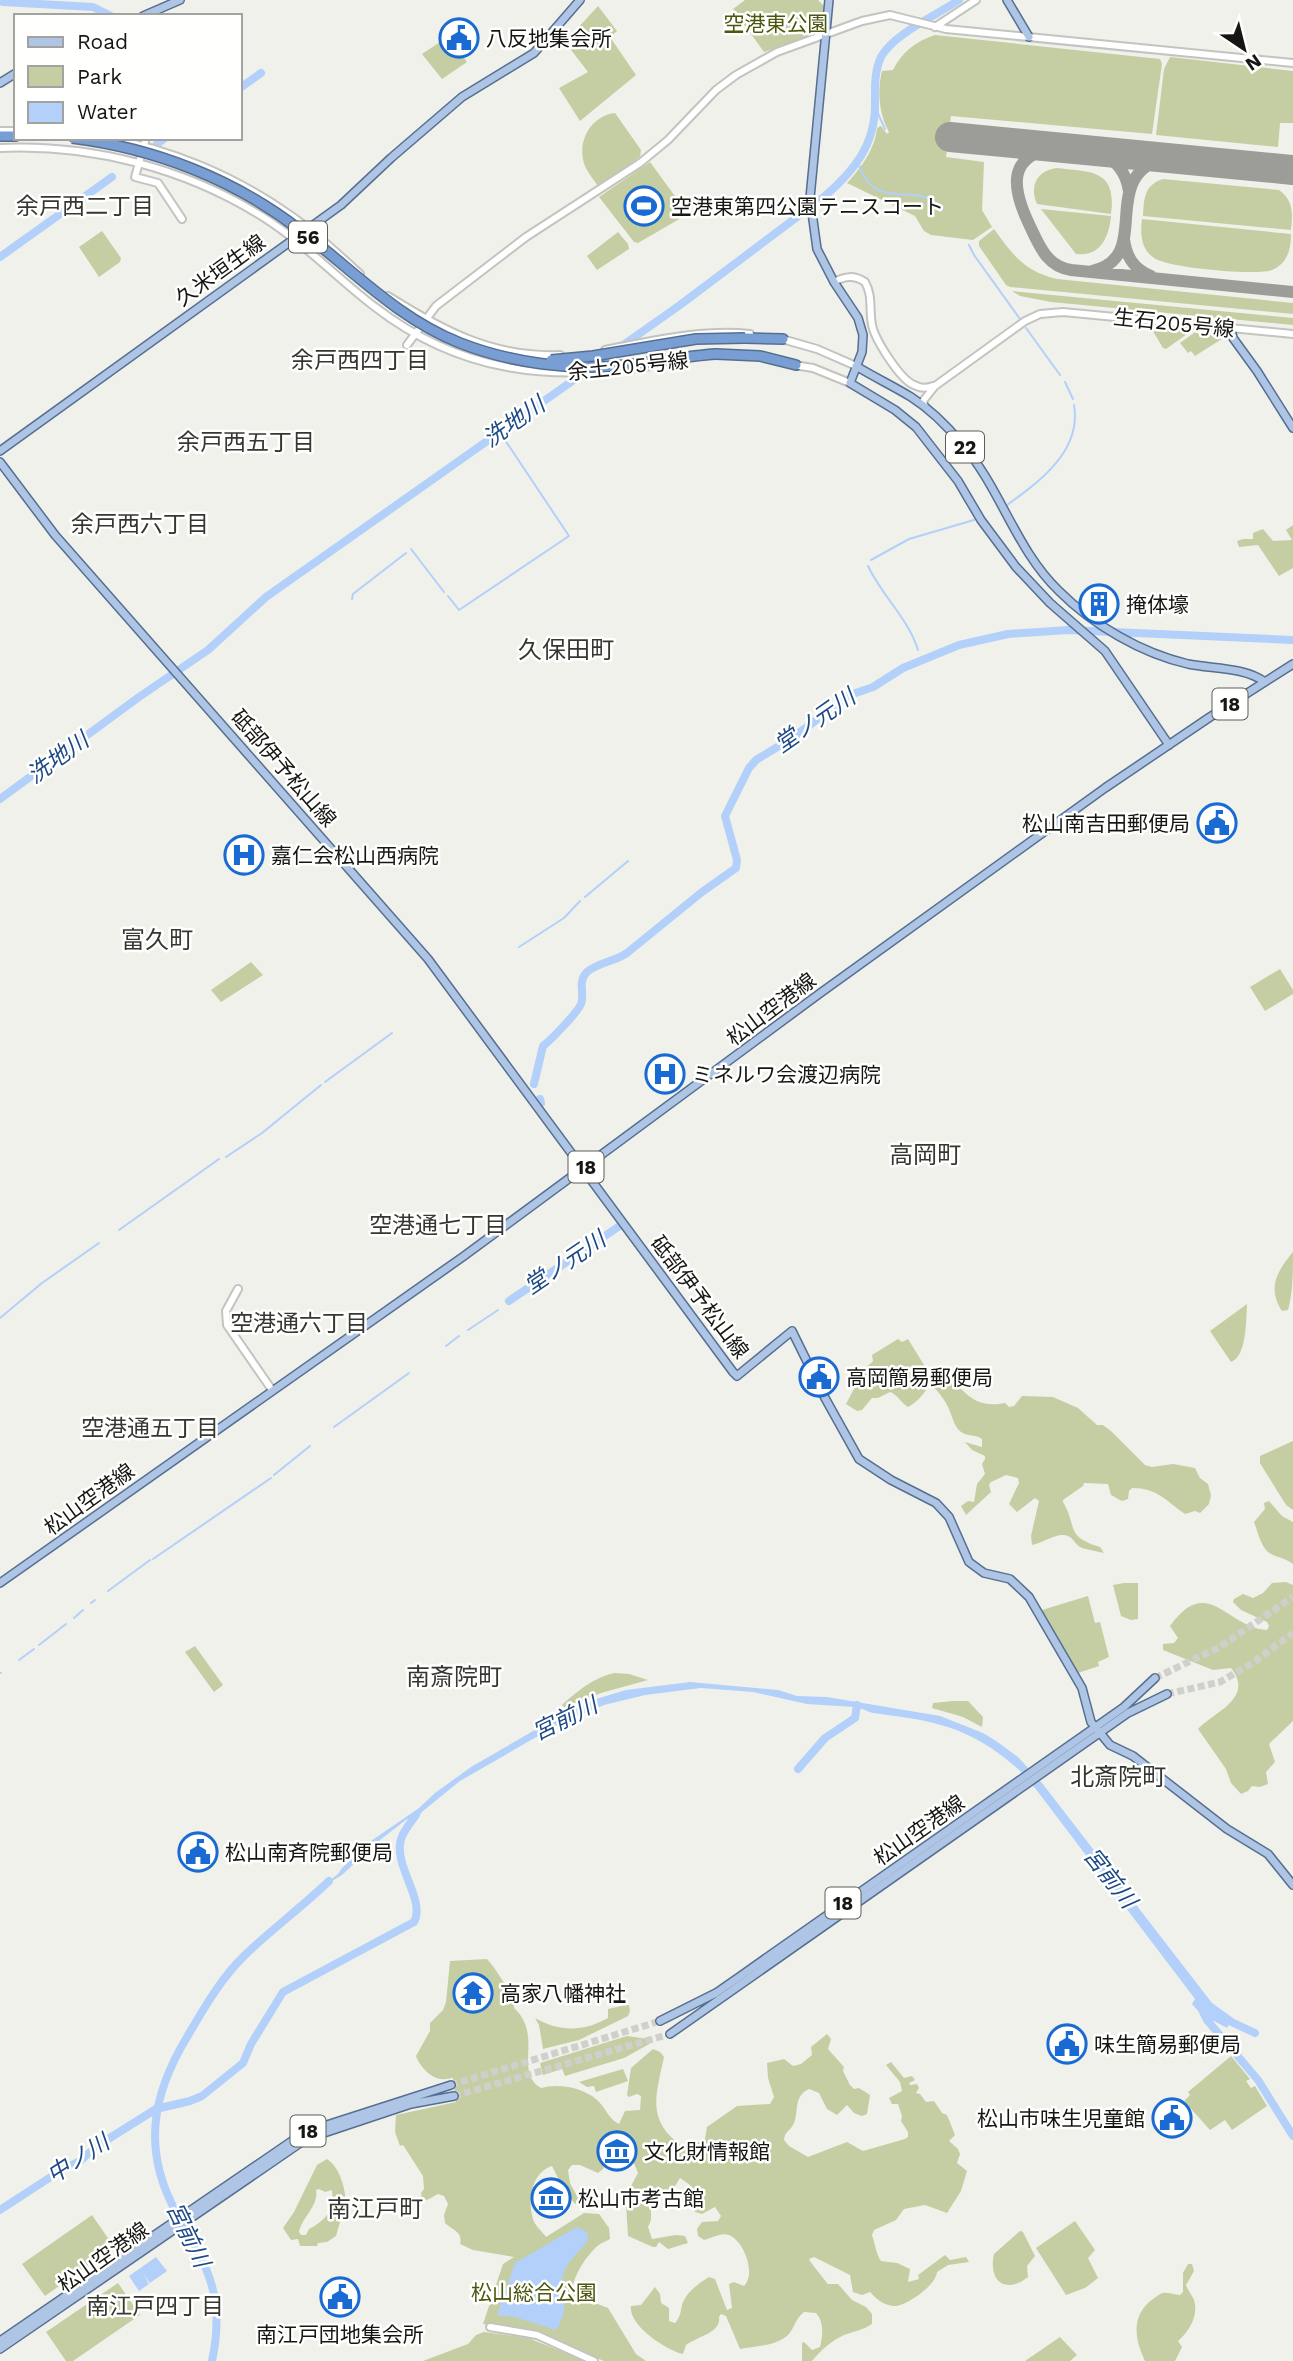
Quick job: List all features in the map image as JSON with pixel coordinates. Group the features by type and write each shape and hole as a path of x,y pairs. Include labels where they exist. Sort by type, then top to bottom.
{"highway":[{"name":"56","path":"84,140 154,155 215,179 285,219 378,296 423,326 481,350 531,361"},
{"path":"531,361 593,356 696,339 783,339"},
{"path":"531,361 559,366 598,366 716,354 760,356 796,365"}],"main road":[{"path":"148,14 180,0"},
{"name":"久米垣生線","path":"0,451 341,205 462,97 534,53 580,0"},
{"path":"829,0 810,200 817,249 834,282 858,318 863,335 862,352 850,383"},
{"path":"1007,0 1029,37"},
{"path":"1231,328 1233,338 1293,428"},
{"name":"22","path":"856,366 925,407 964,445 1019,538 1058,591 1125,639 1165,657 1197,666 1250,674 1265,681"},
{"name":"22","path":"850,383 895,410 916,428 958,481 981,520 1016,568 1105,651 1169,745"},
{"name":"砥部伊予松山線","path":"0,462 55,535 428,959 737,1376 792,1331 859,1459 891,1480 936,1503 948,1517 969,1562 984,1573 1010,1579 1030,1597 1082,1688 1089,1718 1096,1731"},
{"name":"松山空港線","path":"0,1583 464,1256 830,986 1169,745 1293,664"},
{"name":"松山空港線","path":"1096,1731 1155,1678"},
{"name":"松山空港線","path":"660,2021 716,1993 1096,1731 1167,1694"},
{"path":"1096,1731 1110,1745 1140,1761 1227,1829 1268,1854 1293,1885"},
{"name":"松山空港線","path":"670,2034 1024,1780"},
{"name":"松山空港線","path":"0,2349 305,2132 451,2085"},
{"name":"松山空港線","path":"0,2341 306,2139 411,2104 454,2096"}],"street":[{"path":"933,26 976,0"},
{"path":"407,345 436,306 501,255 640,163 716,90 736,75 767,57 825,34 890,15 933,26 1293,63"},
{"path":"38,147 39,140"},
{"path":"114,140 186,161 270,202 308,229 386,295 457,336 510,351 548,356 601,351 662,338 745,334 783,339 817,349 856,366"},
{"path":"146,140 135,177 158,183 183,219"},
{"name":"余土205号線","path":"0,148 38,147 88,152 139,163 218,192 261,216 294,239 375,308 415,334 456,353 507,368 593,374 720,358 744,359 813,368 850,383"},
{"path":"218,192 225,178"},
{"path":"347,284 360,274"},
{"path":"834,282 847,277 865,282 871,300 872,328 883,348 908,381 921,388 935,386"},
{"name":"生石205号線","path":"935,386 1025,321 1040,314 1055,312 1293,334"},
{"path":"662,338 663,364"},
{"path":"507,368 510,351"},
{"path":"925,407 923,401 935,386"},
{"path":"238,1289 226,1311 227,1325 272,1390"},
{"path":"490,2327 537,2335 594,2361"}],"green space":[{"name":"空港東公園","path":"745,0 818,0 826,8 823,28 813,36 764,52 733,9"},
{"path":"598,6 617,31 610,37 636,75 580,121 559,88 588,72 565,42"},
{"path":"935,35 1160,59 1162,64 1152,134 951,116 946,157 984,162 982,210 992,227 973,240 931,235 924,231 915,216 847,183 866,158 877,128 881,126 887,134 889,132 880,102 882,71 893,70 910,48"},
{"path":"449,36 467,62 442,79 422,54"},
{"path":"1170,57 1293,71 1293,123 1280,123 1278,147 1156,135 1164,69"},
{"path":"615,113 641,150 640,157 598,186 585,166 582,148 592,125 598,119"},
{"name":"空港東第四公園テニスコート","path":"650,162 688,214 638,243 634,242 599,197"},
{"path":"1056,168 1090,172 1105,181 1110,188 1112,199 1111,214 1037,204 1034,191 1036,180 1044,172"},
{"path":"1163,179 1279,190 1291,207 1291,230 1143,216 1149,189"},
{"path":"1041,209 1111,216 1108,232 1097,249 1076,254"},
{"path":"1142,219 1291,234 1288,255 1282,264 1263,272 1194,268 1162,262 1154,258 1144,246 1141,236"},
{"path":"994,229 1020,261 1046,276 1293,303 1293,314 1010,287 979,246 979,241"},
{"path":"102,231 121,258 120,262 99,277 79,247"},
{"path":"618,232 629,249 597,270 587,256"},
{"path":"1012,291 1293,318 1293,325 1051,302 1020,296"},
{"path":"1148,323 1192,327 1194,329 1166,349"},
{"path":"1201,328 1225,331 1228,335 1195,356 1191,351 1188,353 1180,343"},
{"path":"1293,525 1293,568 1279,576 1258,545 1239,547 1237,541 1253,539 1253,533 1263,529 1273,541 1292,540 1286,530"},
{"path":"251,962 263,975 221,1002 211,990"},
{"path":"1280,969 1293,994 1265,1011 1250,987"},
{"path":"1293,1252 1290,1303 1288,1310 1282,1311 1275,1295 1276,1280 1282,1266"},
{"path":"1247,1304 1243,1345 1240,1353 1231,1362 1210,1331"},
{"path":"898,1339 902,1342 908,1339 937,1386 942,1382 937,1373 938,1369 967,1395 983,1403 1005,1403 1009,1407 1014,1406 1022,1396 1053,1397 1078,1408 1097,1425 1103,1425 1145,1465 1152,1467 1173,1464 1195,1468 1200,1478 1208,1484 1211,1495 1209,1504 1200,1513 1195,1511 1185,1514 1149,1490 1132,1488 1128,1499 1122,1501 1111,1495 1108,1484 1084,1483 1063,1502 1076,1535 1100,1547 1104,1553 1082,1548 1064,1535 1032,1545 1031,1536 1039,1501 1035,1498 1017,1512 1009,1504 1019,1483 1018,1478 1006,1475 991,1482 991,1492 966,1515 961,1506 968,1501 974,1502 977,1484 985,1474 982,1464 985,1456 972,1450 965,1442 982,1447 982,1439 959,1430 946,1403 930,1383 922,1377 918,1378 926,1389 908,1407 890,1392 872,1398 862,1410 857,1411 846,1404 854,1389 850,1379 873,1361 872,1355"},
{"path":"1293,1441 1293,1510 1286,1505 1260,1463 1260,1456"},
{"path":"1269,1501 1282,1516 1293,1522 1293,1564 1268,1552 1260,1540 1254,1522 1265,1509 1264,1503"},
{"path":"1286,1582 1293,1585 1293,1721 1269,1744 1275,1762 1266,1772 1268,1784 1252,1786 1241,1794 1231,1783 1226,1769 1198,1729 1230,1703 1238,1688 1237,1679 1231,1668 1213,1670 1163,1650 1163,1644 1174,1643 1178,1638 1170,1626 1183,1611 1196,1604 1207,1603 1218,1607 1240,1621 1267,1630 1267,1622 1241,1610 1233,1602 1234,1599 1243,1594 1253,1598 1263,1593 1272,1583"},
{"path":"1138,1583 1138,1619 1131,1620 1121,1616 1113,1585"},
{"path":"1088,1596 1095,1623 1100,1622 1109,1657 1098,1662 1099,1666 1078,1673 1042,1610"},
{"path":"195,1646 223,1685 214,1692 185,1652"},
{"path":"615,1673 648,1680 601,1693 565,1708 562,1705 594,1681"},
{"path":"968,1701 983,1717 982,1727 963,1717 932,1708 933,1703"},
{"path":"487,1959 515,1998 514,2008 523,2019 527,2030 529,2073 533,2081 541,2088 562,2086 590,2095 619,2124 625,2111 640,2110 641,2096 627,2095 631,2068 653,2049 660,2052 664,2057 656,2097 659,2119 673,2139 686,2149 705,2139 707,2127 737,2106 770,2104 774,2097 767,2063 784,2059 793,2066 801,2064 812,2055 811,2047 827,2034 831,2039 828,2049 844,2067 843,2071 850,2085 870,2095 867,2114 862,2116 854,2113 847,2105 837,2115 827,2109 819,2093 809,2089 800,2096 795,2120 784,2140 808,2157 847,2142 863,2151 905,2139 908,2132 901,2121 898,2104 892,2104 889,2098 902,2091 900,2082 886,2065 891,2062 904,2078 912,2076 915,2080 909,2083 917,2084 919,2088 916,2093 926,2102 934,2101 942,2113 947,2115 955,2135 949,2141 960,2154 957,2163 967,2171 961,2191 947,2213 925,2205 904,2209 896,2220 874,2230 872,2235 878,2255 881,2261 897,2263 910,2269 908,2282 919,2279 918,2275 945,2255 950,2260 966,2257 969,2262 948,2265 937,2272 936,2277 920,2294 895,2306 881,2302 870,2292 862,2295 853,2292 850,2275 814,2257 809,2259 828,2284 838,2284 852,2300 866,2307 872,2314 872,2324 835,2340 812,2361 802,2361 802,2343 812,2350 820,2347 822,2329 816,2313 804,2312 783,2339 740,2349 726,2316 721,2314 713,2331 686,2345 683,2354 676,2352 650,2336 635,2321 631,2306 641,2305 655,2287 660,2294 661,2303 669,2308 669,2321 675,2323 688,2294 709,2277 715,2279 727,2310 732,2308 729,2284 734,2282 744,2286 747,2281 747,2260 741,2246 731,2236 721,2235 704,2240 698,2236 697,2229 702,2222 718,2221 721,2216 715,2207 702,2214 695,2212 690,2185 680,2178 674,2188 651,2201 651,2220 648,2227 652,2239 685,2236 688,2243 668,2249 659,2242 653,2247 628,2236 626,2204 623,2201 638,2173 633,2161 624,2159 630,2149 610,2135 606,2136 599,2146 605,2163 603,2169 598,2173 580,2165 572,2165 568,2170 570,2183 580,2202 575,2204 564,2190 552,2166 545,2169 536,2180 531,2195 531,2212 535,2224 546,2237 584,2213 599,2214 609,2228 610,2239 600,2244 587,2258 573,2287 582,2298 608,2308 636,2354 646,2361 604,2361 534,2332 483,2324 503,2264 514,2257 473,2250 460,2244 459,2234 445,2223 444,2215 448,2204 444,2196 438,2194 427,2200 422,2198 423,2176 403,2145 400,2146 395,2132 396,2115 456,2102 453,2078 442,2079 429,2074 416,2056 430,2031 430,2023 443,2010 446,2002 450,1961"},
{"path":"629,2005 628,2016 579,2040 543,2049 539,2025 535,2018 562,2028 581,2028 608,2018 608,2009"},
{"path":"627,2036 649,2039 651,2043 624,2058 565,2076 562,2069 543,2075 540,2063"},
{"path":"1231,2056 1250,2079 1246,2081 1251,2088 1255,2086 1267,2106 1232,2130 1225,2120 1210,2130 1184,2101 1190,2095 1188,2092"},
{"path":"623,2069 628,2081 596,2092 594,2086 587,2087 579,2082"},
{"path":"327,2159 336,2169 346,2198 346,2212 342,2215 336,2236 327,2242 318,2243 317,2246 300,2246 298,2239 291,2240 283,2228 317,2165","holes":["316,2190 332,2190 333,2202 330,2211 309,2229 306,2235 301,2235 299,2232 313,2206"]},
{"path":"92,2215 114,2247 45,2296 22,2264"},
{"path":"1075,2221 1095,2250 1088,2258 1098,2278 1085,2288 1066,2295 1036,2248"},
{"path":"1020,2231 1035,2256 1027,2266 1028,2277 1006,2285 996,2278 994,2254"},
{"path":"1188,2264 1192,2264 1194,2271 1186,2285 1194,2300 1195,2311 1189,2328 1178,2341 1182,2347 1175,2361 1145,2361 1137,2335 1141,2312 1160,2294 1180,2295 1183,2292 1183,2273"},
{"path":"118,2283 140,2315 73,2361 66,2361 46,2332"},
{"name":"松山総合公園","path":"484,2332 528,2338 586,2361 423,2361 468,2344 476,2335"},
{"path":"1060,2337 1077,2355 1070,2361 1025,2361"}],"water":[{"name":"宮前川","path":"690,1682 778,1690 797,1696 827,1697 940,1716 996,1741 1018,1757 1042,1783 1212,2003 1233,2018 1227,2028 1206,2020 1192,2004 1195,1999 1035,1788 1014,1765 962,1732 919,1720 858,1708 858,1711 854,1710 854,1707 807,1704 753,1692 701,1688 645,1695 604,1705 559,1724 460,1781 412,1823 407,1819 342,1875 322,1887 371,1841 471,1767 559,1716 596,1699 626,1690"},
{"path":"577,2227 587,2232 588,2239 565,2271 562,2281 564,2307 556,2330 515,2317 497,2315 515,2263"},
{"path":"156,2257 167,2271 150,2283 144,2275 149,2284 139,2291 129,2276"}],"waterway":[{"name":"洗地川","path":"0,799 208,650 266,597 680,305 825,196 854,167 867,145 874,119 876,75 881,57 895,40 959,0"},
{"path":"3,2 93,7 107,14"},
{"path":"242,87 261,73"},
{"path":"875,107 885,129"},
{"path":"157,144 162,140"},
{"path":"858,162 865,178 875,188 885,193 921,196 932,200 943,209"},
{"path":"0,257 112,177"},
{"path":"969,245 1020,319"},
{"path":"1026,328 1060,375"},
{"path":"1065,382 1073,399"},
{"path":"1007,505 1056,464 1065,451 1075,422 1074,405"},
{"path":"448,596 459,610 569,536 499,431"},
{"path":"871,560 909,539 974,520"},
{"path":"411,549 444,592"},
{"path":"352,599 353,594 406,553"},
{"path":"868,566 914,638 918,650"},
{"name":"堂ノ元川","path":"534,1084 543,1046 564,1026 581,1004 582,980 587,972 627,953 736,868 737,860 725,816 749,768 756,760 792,738 850,695 873,687 903,668 959,645 1008,634 1068,630 1293,640"},
{"path":"585,897 628,861"},
{"path":"519,947 564,918 580,901"},
{"path":"325,1082 392,1033"},
{"path":"226,1157 262,1133 321,1085"},
{"name":"堂ノ元川","path":"540,1099 541,1103"},
{"path":"119,1230 219,1159"},
{"name":"堂ノ元川","path":"509,1301 621,1225"},
{"path":"0,1318 42,1283 99,1243"},
{"path":"468,1330 498,1310"},
{"path":"446,1346 459,1336"},
{"path":"334,1427 409,1373"},
{"path":"274,1475 310,1446"},
{"path":"153,1559 271,1478"},
{"path":"108,1591 150,1560"},
{"path":"91,1603 95,1600"},
{"path":"74,1618 83,1610"},
{"path":"39,1645 66,1624"},
{"path":"19,1660 34,1649"},
{"name":"宮前川","path":"798,1769 825,1738 855,1718 857,1705"},
{"name":"宮前川","path":"0,2210 80,2161 97,2146 156,2109 202,2096 243,2063 251,2044 283,1992 414,1922 416,1904 401,1860 400,1849 402,1836 416,1815"},
{"name":"宮前川","path":"212,2361 217,2318 215,2300 205,2266 165,2189 158,2167 155,2145 159,2102 175,2059 206,2004 228,1973 255,1945 329,1881"},
{"name":"宮前川","path":"1203,2012 1258,2080 1293,2136"},
{"path":"1223,2018 1255,2033"}],"taxiway":[{"path":"1057,147 1029,157 1021,165 1017,186 1023,211 1036,239 1044,253 1055,264 1071,270 1293,292"},
{"path":"1101,152 1120,168 1129,191"},
{"path":"1092,271 1110,263 1120,250 1133,182 1144,168 1164,158"},
{"path":"1284,169 1293,175"},
{"path":"1124,239 1132,262 1151,276"}],"runway":[{"path":"950,137 1293,170"}],"tunnel":[{"path":"1155,1678 1218,1648 1293,1597"},
{"path":"1167,1694 1220,1682 1254,1662 1293,1633"},
{"path":"451,2085 660,2021"},
{"path":"454,2096 670,2034"}],"place":[{"name":"八反地集会所","path":"459,38"},
{"name":"空港東第四公園テニスコート","path":"644,206"},
{"name":"掩体壕","path":"1099,604"},
{"name":"松山南吉田郵便局","path":"1217,823"},
{"name":"嘉仁会松山西病院","path":"244,855"},
{"name":"ミネルワ会渡辺病院","path":"665,1074"},
{"name":"高岡簡易郵便局","path":"819,1377"},
{"name":"松山南斉院郵便局","path":"198,1852"},
{"name":"高家八幡神社","path":"473,1993"},
{"name":"味生簡易郵便局","path":"1067,2044"},
{"name":"松山市味生児童館","path":"1172,2118"},
{"name":"文化財情報館","path":"617,2151"},
{"name":"松山市考古館","path":"551,2198"},
{"name":"南江戸団地集会所","path":"340,2297"}],"district":[{"name":"余戸西二丁目","path":"85,206"},
{"name":"余戸西四丁目","path":"360,360"},
{"name":"余戸西五丁目","path":"246,442"},
{"name":"余戸西六丁目","path":"140,524"},
{"name":"久保田町","path":"566,650"},
{"name":"富久町","path":"157,940"},
{"name":"高岡町","path":"925,1155"},
{"name":"空港通七丁目","path":"438,1225"},
{"name":"空港通六丁目","path":"299,1323"},
{"name":"空港通五丁目","path":"150,1428"},
{"name":"南斎院町","path":"454,1677"},
{"name":"北斎院町","path":"1118,1777"},
{"name":"南江戸町","path":"375,2209"},
{"name":"南江戸四丁目","path":"155,2306"}],"water label":[{"name":"中ノ川","path":"78,2159"}]}
